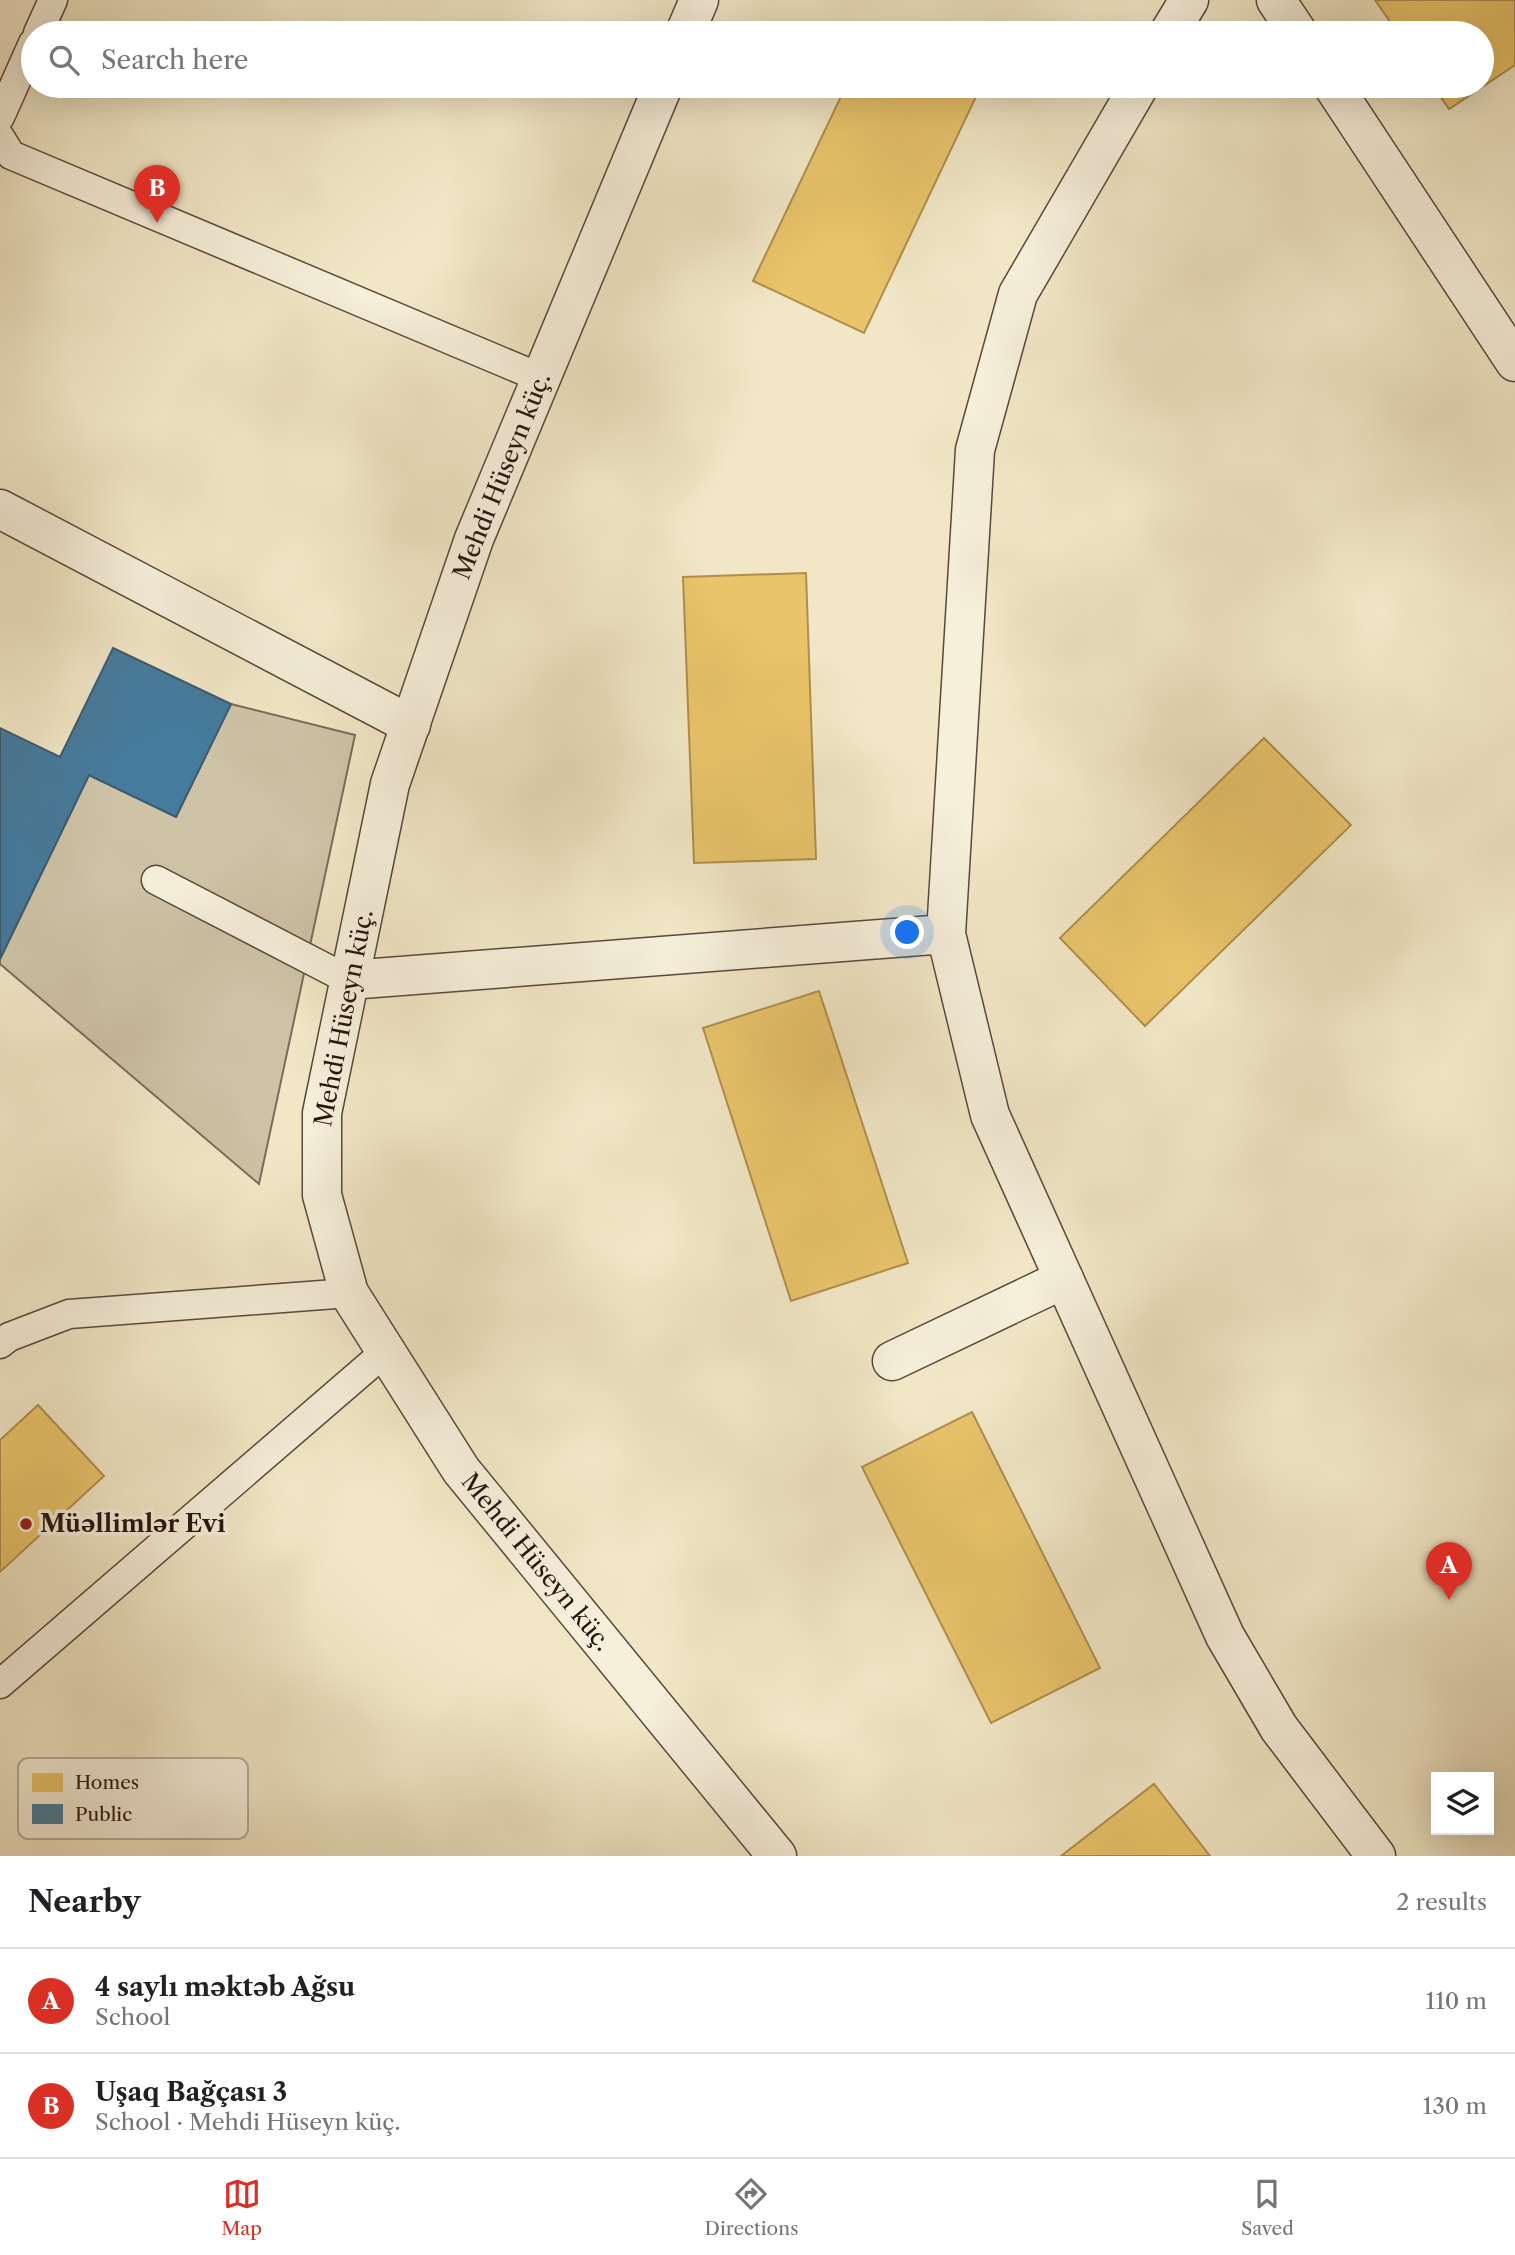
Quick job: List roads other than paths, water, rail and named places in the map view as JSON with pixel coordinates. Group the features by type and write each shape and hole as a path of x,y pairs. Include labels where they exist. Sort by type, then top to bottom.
{"street":[{"path":"690,21 699,0"},
{"path":"1176,21 1189,0"},
{"path":"1276,0 1290,21"},
{"name":"Mehdi Hüseyn küç.","path":"658,98 474,539 390,784 322,1113 322,1195 349,1293 461,1470 777,1856"},
{"path":"1132,98 1018,294 975,450 946,934 990,1115 1225,1636 1279,1728 1376,1856"},
{"path":"1341,98 1515,362"},
{"path":"0,509 411,725"},
{"path":"349,980 946,934"},
{"path":"892,1361 1064,1279"}],"lane":[{"path":"43,21 53,0"},
{"path":"0,117 21,70"},
{"path":"0,137 11,155 541,378"},
{"path":"156,880 349,980"},
{"path":"0,1344 9,1337 69,1314 349,1293"},
{"path":"0,1684 386,1351"}],"place":[{"name":"Uşaq Bağçası 3","path":"157,223"},
{"name":"Müəllimlər Evi","path":"26,1524"},
{"name":"4 saylı məktəb Ağsu","path":"1449,1600"}]}
